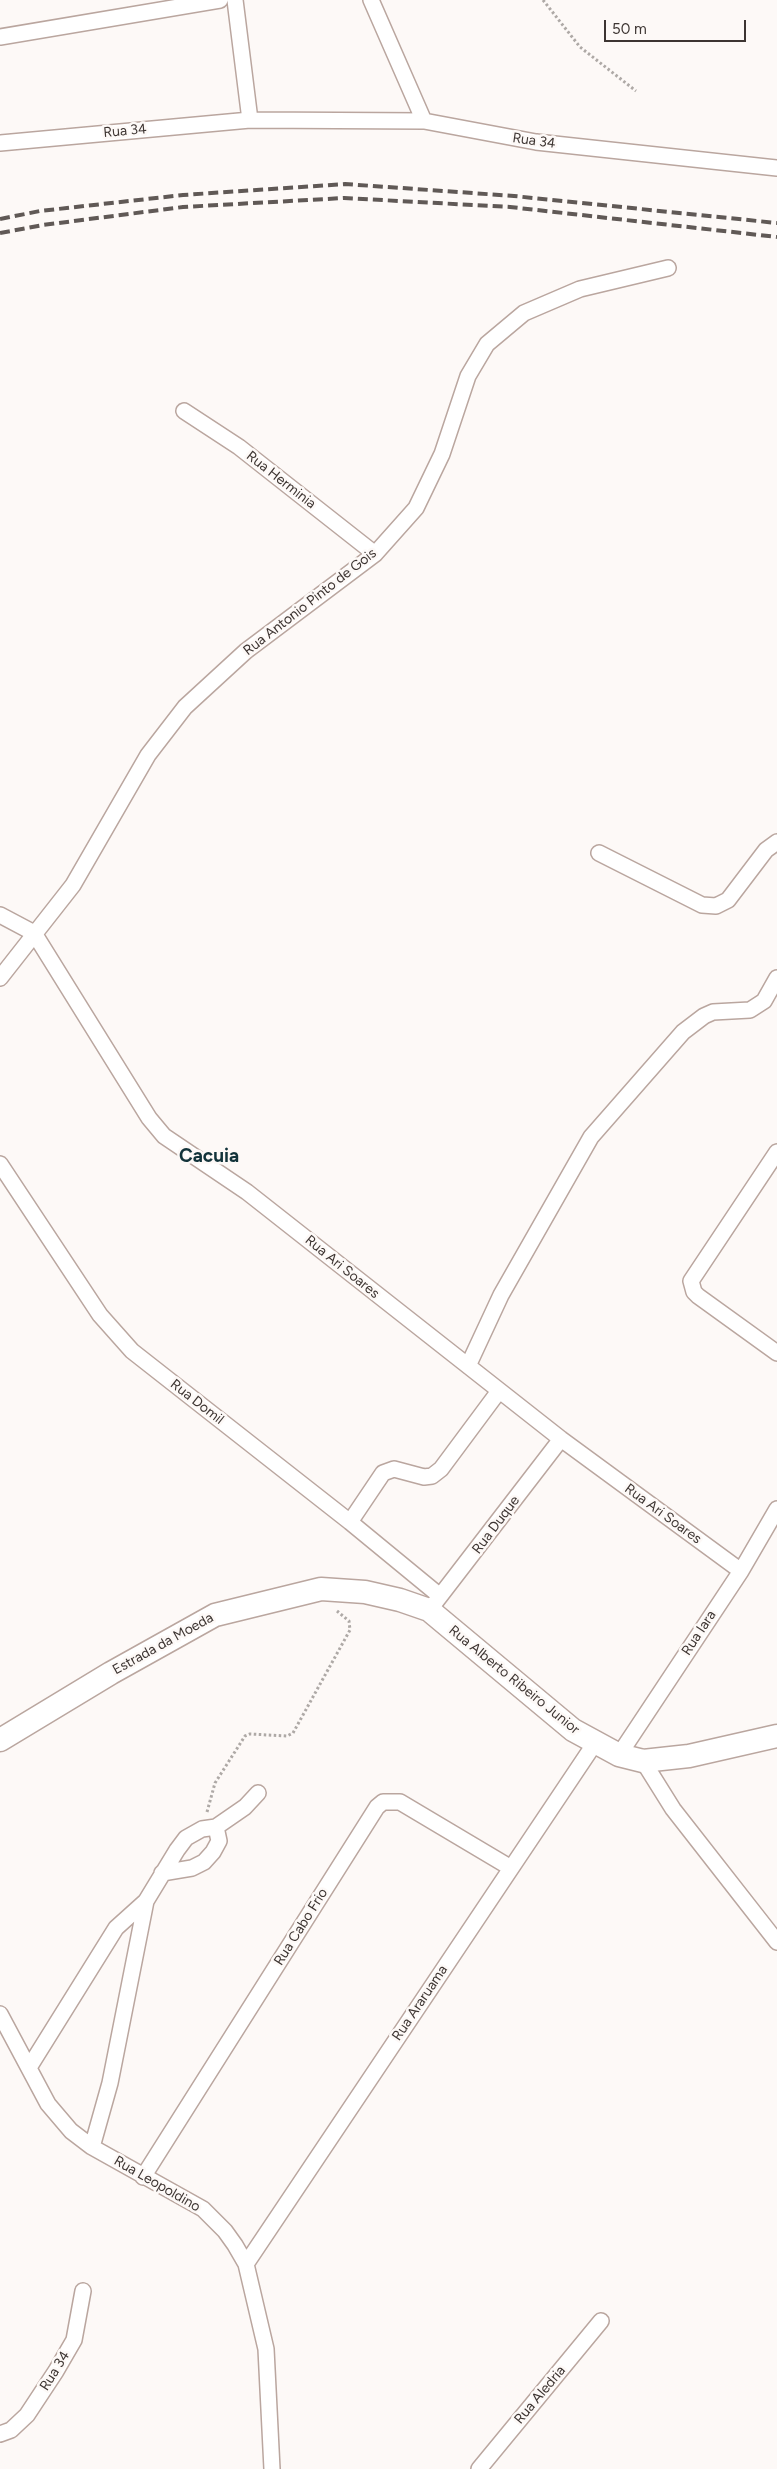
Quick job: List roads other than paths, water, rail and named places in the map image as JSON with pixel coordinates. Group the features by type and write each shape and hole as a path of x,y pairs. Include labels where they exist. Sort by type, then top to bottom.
{"main road":[{"name":"Estrada da Moeda","path":"0,1740 111,1673 215,1615 320,1588 365,1592 400,1600 434,1603"},
{"name":"Rua Alberto Ribeiro Junior","path":"434,1603 573,1730 619,1755 643,1760 690,1756 777,1736"}],"street":[{"path":"0,37 220,0"},
{"path":"235,0 250,120"},
{"path":"371,0 424,122"},
{"name":"Rua 34","path":"0,143 250,120 424,122 536,142 777,168"},
{"name":"Rua Antonio Pinto de Gois","path":"0,978 73,885 148,754 185,707 246,651 375,554 416,508 425,494 442,454 468,376 487,344 524,313 580,289 668,268"},
{"name":"Rua Herminia","path":"184,411 239,447 375,554"},
{"path":"600,853 702,905 716,906 728,900 766,850 777,842"},
{"path":"0,915 34,933"},
{"name":"Rua Ari Soares","path":"34,933 134,1095 164,1136 247,1192 561,1439 741,1571"},
{"path":"468,1366 502,1295 591,1137 683,1032 712,1012 750,1010 764,1001 777,978"},
{"path":"777,1152 691,1280 694,1292 698,1296 777,1353"},
{"name":"Rua Domil","path":"0,1164 100,1315 132,1350 350,1522 434,1603"},
{"path":"350,1522 382,1474 394,1470 424,1477 432,1476 441,1469 499,1391"},
{"name":"Rua Duque","path":"434,1603 561,1439"},
{"name":"Rua Iara","path":"619,1755 741,1571 777,1509"},
{"name":"Rua Araruama","path":"246,2264 595,1743"},
{"path":"643,1760 672,1809 777,1942"},
{"path":"30,2066 116,1928 146,1900 186,1838 209,1828 245,1807 258,1793"},
{"name":"Rua Cabo Frio","path":"143,2177 377,1807 383,1802 400,1802 511,1868"},
{"path":"162,1873 192,1868 204,1862 213,1852 218,1840 209,1828"},
{"path":"92,2147 110,2083 146,1900"},
{"name":"Rua Leopoldino","path":"0,2014 30,2066 48,2104 59,2118 92,2147 143,2177 188,2199 203,2210 225,2231 246,2264 266,2349 272,2469"},
{"name":"Rua 34","path":"0,2434 10,2430 27,2415 74,2340 84,2291"},
{"name":"Rua Aledria","path":"479,2469 601,2321"}],"railway":[{"path":"0,219 40,211 183,195 345,184 514,196 777,223"},
{"path":"0,233 43,225 183,207 344,198 510,207 777,237"}],"district":[{"name":"Cacuia","path":"209,1156"}]}
